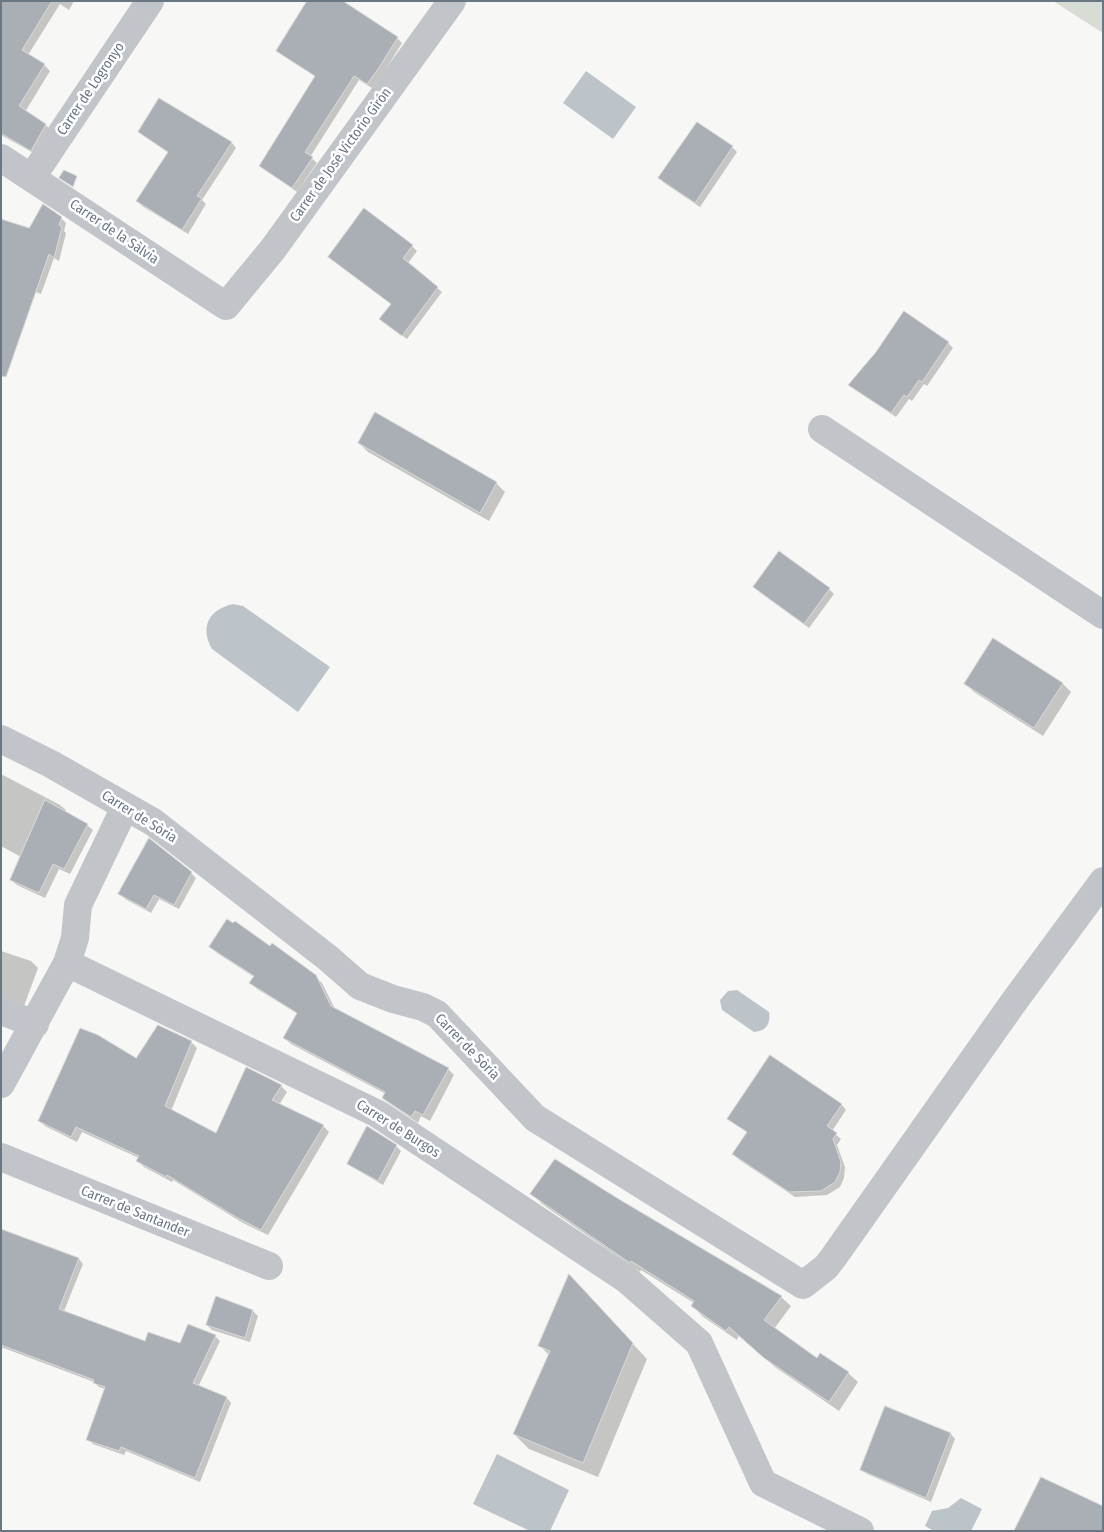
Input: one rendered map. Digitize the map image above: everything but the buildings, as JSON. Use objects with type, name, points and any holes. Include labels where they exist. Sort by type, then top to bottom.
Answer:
[{"type":"street","name":"Carrer de Logronyo","points":[[32,177],[150,1]]},
{"type":"street","name":"Carrer de José Victorio Girón","points":[[226,306],[273,249],[452,1]]},
{"type":"street","name":"Carrer de la Sàlvia","points":[[1,158],[226,306]]},
{"type":"street","points":[[822,429],[1103,615]]},
{"type":"street","name":"Carrer de Sòria","points":[[1,739],[51,764],[153,822],[320,952],[360,986],[393,999],[423,1007],[437,1014],[535,1118],[803,1285],[826,1267],[833,1258],[1013,1003],[1103,881]]},
{"type":"street","points":[[1,1084],[67,962],[74,938],[78,905],[125,807]]},
{"type":"street","name":"Carrer de Burgos","points":[[67,962],[378,1114],[626,1279],[699,1344],[763,1483],[860,1531]]},
{"type":"street","points":[[1,1011],[35,1024]]},
{"type":"street","name":"Carrer de Santander","points":[[1,1157],[269,1266]]},
{"type":"shaded area","points":[[1053,1],[1103,1],[1103,33]]},
{"type":"shaded area","points":[[586,71],[636,107],[613,139],[563,103]]},
{"type":"shaded area","points":[[233,604],[243,606],[330,667],[298,712],[212,649],[207,634],[209,620],[217,610]]},
{"type":"shaded area","points":[[737,990],[769,1012],[769,1020],[765,1028],[754,1032],[722,1010],[720,1000],[728,991]]},
{"type":"shaded area","points":[[497,1454],[569,1490],[550,1531],[530,1531],[473,1504]]},
{"type":"shaded area","points":[[961,1498],[982,1509],[971,1531],[934,1531],[925,1526],[932,1511],[948,1508]]}]
